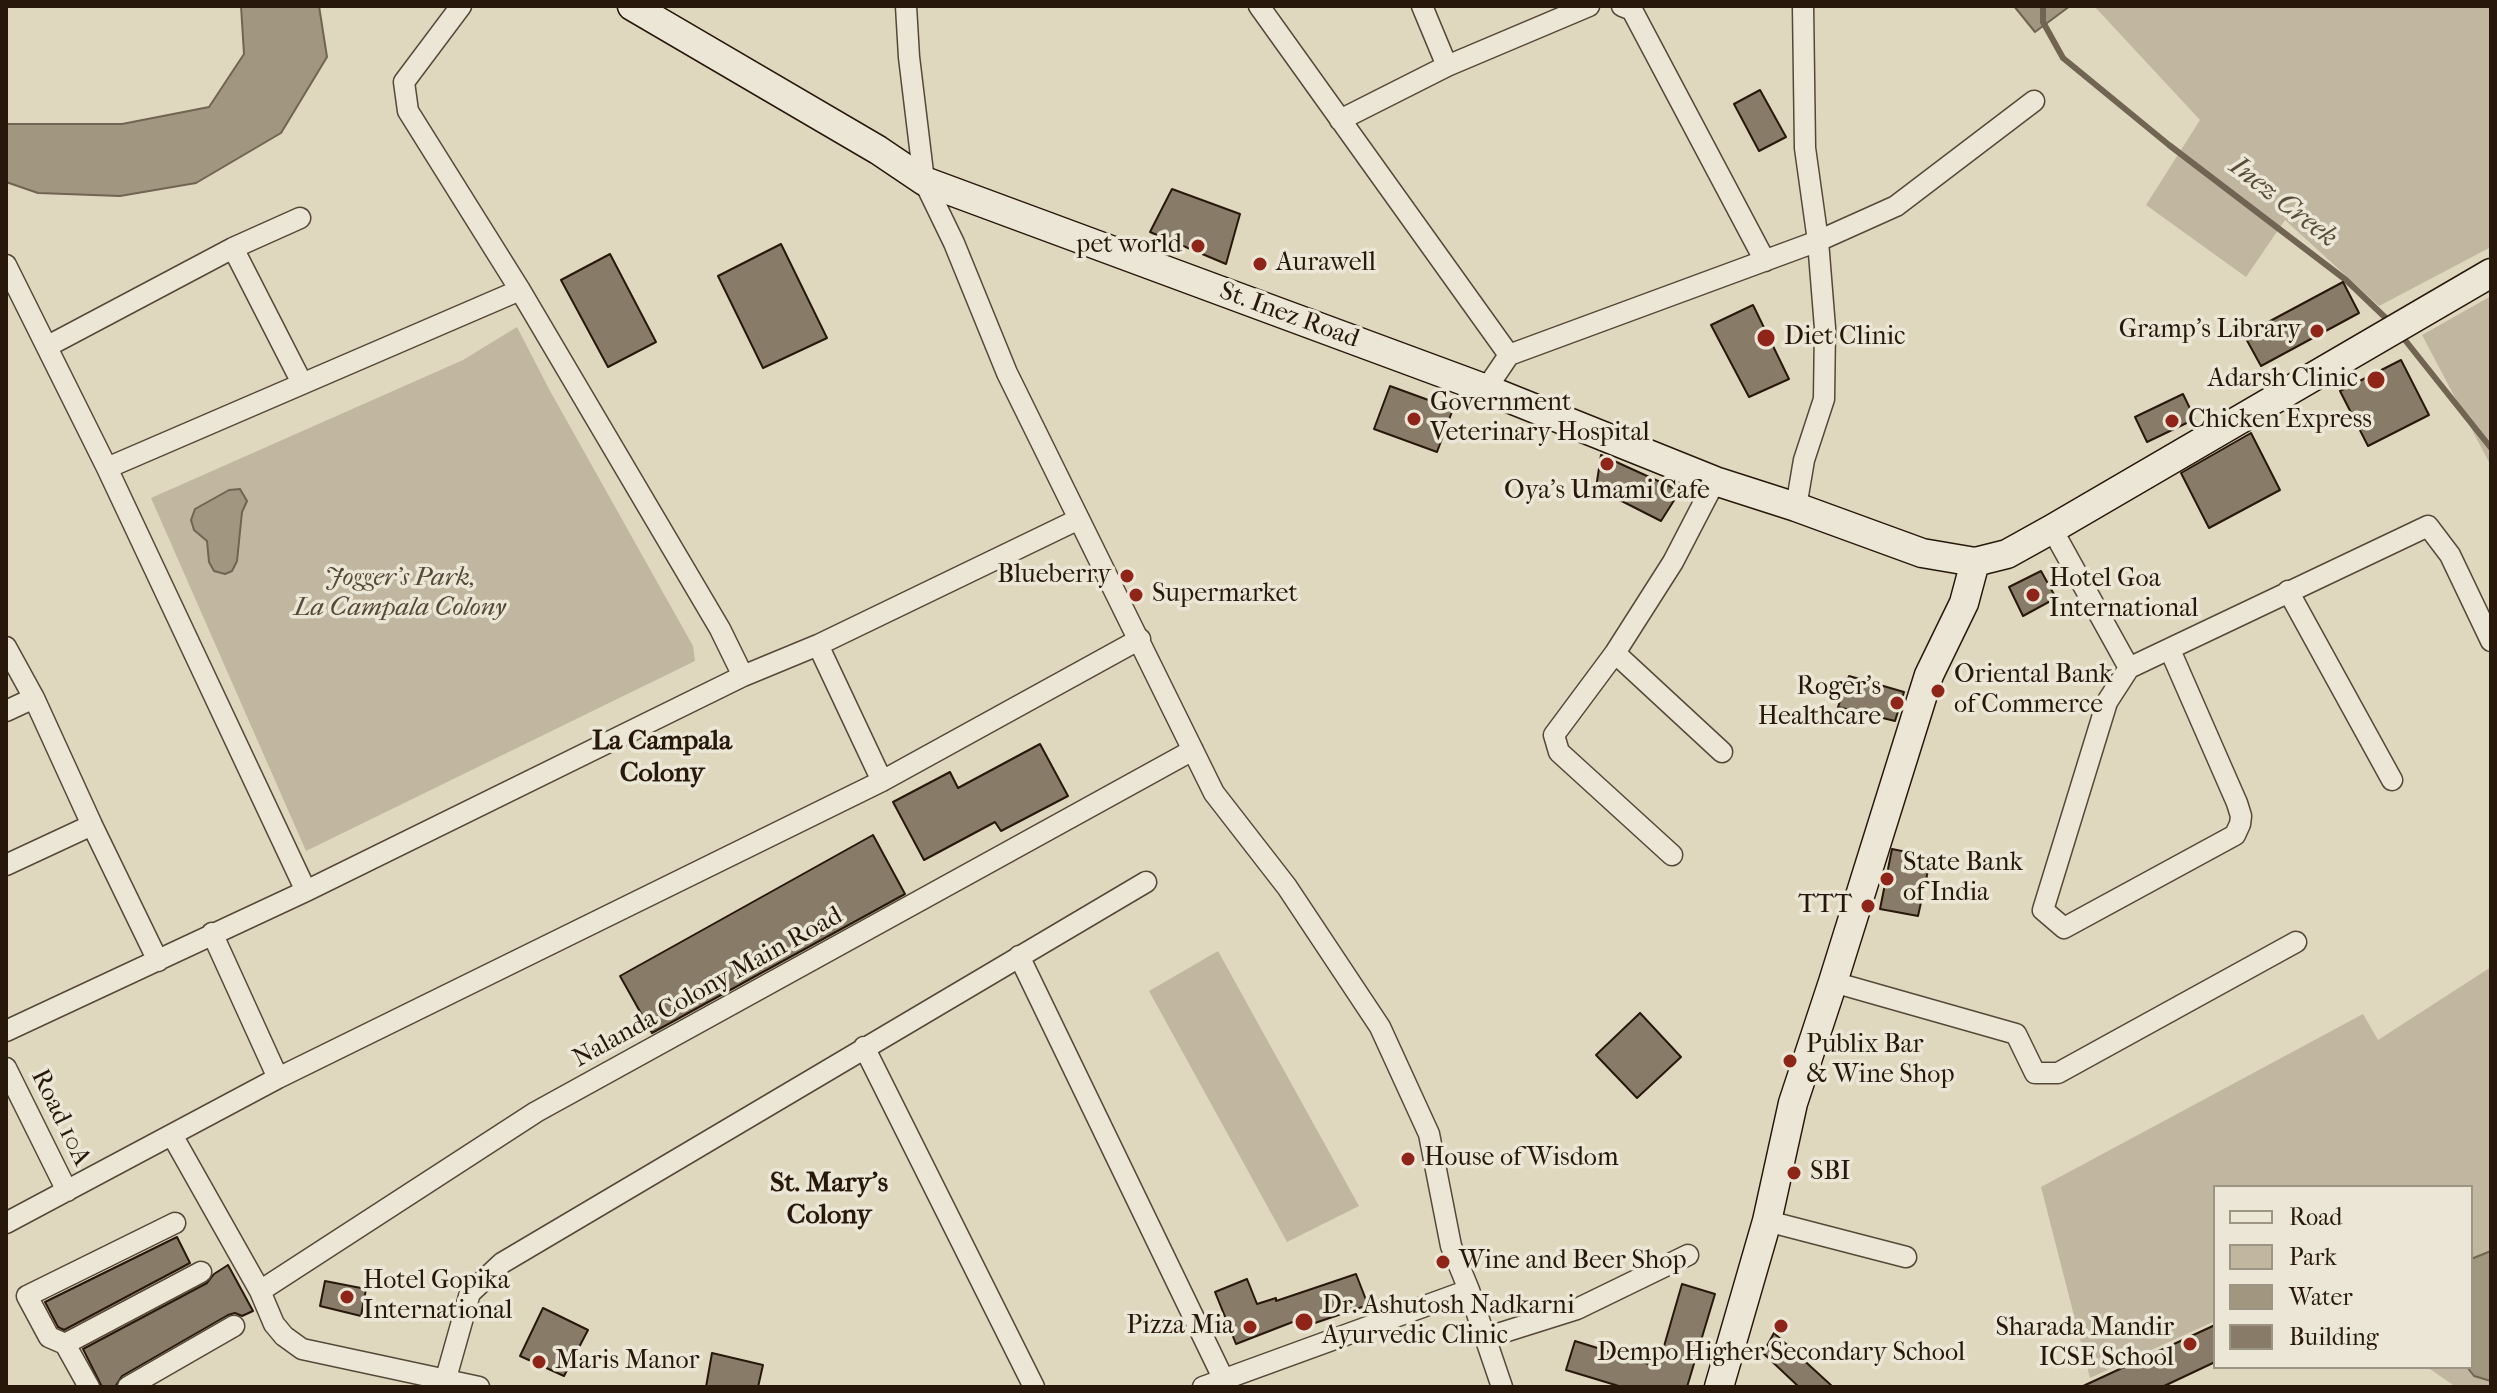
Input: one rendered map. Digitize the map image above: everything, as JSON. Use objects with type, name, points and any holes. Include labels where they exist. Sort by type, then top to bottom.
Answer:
[{"type":"main road","name":"St. Inez Road","points":[[632,6],[878,150],[924,181],[1486,389],[1715,481],[1922,553],[1975,562]]},
{"type":"main road","points":[[1719,1387],[1767,1221],[1793,1103],[1929,675],[1964,603],[1975,562],[2007,554],[2052,529],[2491,273]]},
{"type":"street","points":[[461,6],[404,82],[408,111],[520,290],[720,629],[743,676]]},
{"type":"street","points":[[906,6],[924,181],[954,243],[1007,373],[1214,793],[1287,887],[1380,1027],[1429,1134],[1451,1246],[1502,1387]]},
{"type":"street","points":[[1259,6],[1509,355]]},
{"type":"street","points":[[1422,6],[1447,66]]},
{"type":"street","points":[[1340,120],[1447,66],[1589,6]]},
{"type":"street","points":[[1622,6],[1632,10],[1765,261]]},
{"type":"street","points":[[1796,507],[1804,460],[1824,399],[1825,328],[1818,241],[1805,148],[1803,6]]},
{"type":"street","points":[[1486,389],[1509,355],[1818,241],[1896,206],[2034,101]]},
{"type":"street","points":[[48,346],[233,248],[300,218]]},
{"type":"street","points":[[233,248],[302,383]]},
{"type":"street","points":[[6,265],[107,468],[306,891]]},
{"type":"street","points":[[107,468],[520,290]]},
{"type":"street","points":[[1672,855],[1559,752],[1554,735],[1615,653],[1673,562],[1715,481]]},
{"type":"street","points":[[6,1031],[306,891],[743,676],[818,645],[1079,519]]},
{"type":"street","points":[[2170,650],[2237,803],[2240,824],[2235,835],[2064,928],[2043,910],[2107,702],[2129,668],[2428,526],[2450,555],[2491,641]]},
{"type":"street","points":[[2052,529],[2129,668]]},
{"type":"street","points":[[2288,591],[2392,780]]},
{"type":"street","points":[[6,1223],[278,1078],[882,781],[1140,639]]},
{"type":"street","points":[[818,645],[882,781]]},
{"type":"street","points":[[6,647],[34,698],[158,961]]},
{"type":"street","points":[[1615,653],[1722,752]]},
{"type":"street","points":[[6,711],[34,698]]},
{"type":"street","name":"Nalanda Colony Main Road","points":[[260,1291],[536,1112],[1193,750]]},
{"type":"street","points":[[6,865],[92,825]]},
{"type":"street","points":[[446,1378],[470,1293],[502,1263],[1146,882]]},
{"type":"street","points":[[212,933],[278,1078]]},
{"type":"street","points":[[1833,982],[2016,1034],[2035,1073],[2058,1073],[2296,942]]},
{"type":"street","points":[[1019,956],[1223,1378]]},
{"type":"street","points":[[864,1047],[1034,1387]]},
{"type":"street","name":"Road 10A","points":[[6,1068],[67,1191]]},
{"type":"street","points":[[172,1135],[260,1291],[274,1324],[284,1336],[302,1349],[479,1387]]},
{"type":"street","points":[[1767,1221],[1906,1257]]},
{"type":"street","points":[[89,1387],[65,1344],[49,1337],[27,1296],[175,1223]]},
{"type":"street","points":[[1485,1338],[1577,1309],[1688,1255]]},
{"type":"street","points":[[65,1344],[201,1272]]},
{"type":"street","points":[[1203,1387],[1469,1290]]},
{"type":"street","points":[[128,1387],[234,1326]]},
{"type":"green space","points":[[2094,6],[2491,6],[2491,247],[2379,306],[2285,220],[2246,277],[2146,205],[2200,120]]},
{"type":"green space","points":[[2491,296],[2491,466],[2422,335]]},
{"type":"green space","name":"Jogger's Park, La Campala Colony","points":[[517,327],[693,646],[695,661],[306,851],[151,498],[463,360]]},
{"type":"green space","points":[[1218,951],[1359,1206],[1287,1242],[1149,991]]},
{"type":"green space","points":[[2491,967],[2491,1387],[2456,1387],[2430,1369],[2473,1369],[2473,1185],[2213,1185],[2213,1322],[2090,1378],[2041,1187],[2363,1014],[2378,1040]]},
{"type":"water","points":[[241,6],[319,6],[327,57],[281,133],[196,183],[120,196],[38,193],[6,182],[6,124],[122,124],[209,107],[244,54]]},
{"type":"water","points":[[2014,6],[2070,6],[2035,32]]},
{"type":"water","points":[[240,489],[247,501],[242,512],[237,561],[232,571],[225,574],[214,571],[209,562],[207,541],[194,530],[191,520],[195,509],[229,490]]},
{"type":"water","points":[[2491,1251],[2491,1381],[2474,1376],[2469,1369],[2473,1369],[2473,1258]]},
{"type":"building","points":[[1760,90],[1786,137],[1759,151],[1734,104]]},
{"type":"building","points":[[1172,189],[1240,214],[1226,264],[1150,232]]},
{"type":"building","points":[[781,244],[827,338],[763,368],[718,276]]},
{"type":"building","points":[[610,254],[656,342],[608,367],[561,280]]},
{"type":"building","points":[[2343,282],[2359,313],[2261,366],[2244,335]]},
{"type":"building","points":[[1753,305],[1789,379],[1749,397],[1711,325]]},
{"type":"building","points":[[2401,360],[2429,415],[2368,446],[2340,391]]},
{"type":"building","name":"Government Veterinary Hospital","points":[[1390,386],[1453,409],[1437,452],[1374,429]]},
{"type":"building","points":[[2183,394],[2195,419],[2147,442],[2135,417]]},
{"type":"building","points":[[2251,433],[2280,490],[2209,528],[2181,473]]},
{"type":"building","points":[[1601,455],[1680,491],[1661,521],[1596,488]]},
{"type":"building","points":[[2041,571],[2056,598],[2023,616],[2009,587]]},
{"type":"building","points":[[1849,676],[1904,692],[1895,721],[1838,707]]},
{"type":"building","points":[[1040,744],[1068,796],[1001,831],[995,822],[924,860],[893,802],[950,772],[958,788]]},
{"type":"building","points":[[873,835],[905,894],[652,1033],[620,976]]},
{"type":"building","points":[[1892,849],[1931,857],[1918,916],[1880,909]]},
{"type":"building","points":[[1640,1013],[1681,1057],[1637,1098],[1596,1055]]},
{"type":"building","points":[[177,1237],[190,1263],[64,1330],[58,1327],[45,1302]]},
{"type":"building","points":[[228,1265],[253,1311],[242,1316],[235,1313],[228,1315],[122,1376],[115,1387],[102,1387],[83,1349],[207,1283]]},
{"type":"building","points":[[1356,1274],[1368,1305],[1306,1326],[1303,1318],[1236,1344],[1215,1292],[1247,1279],[1257,1304],[1276,1298],[1276,1301]]},
{"type":"building","points":[[325,1281],[366,1289],[361,1316],[320,1306]]},
{"type":"building","points":[[1682,1284],[1715,1294],[1687,1387],[1622,1387],[1566,1370],[1575,1341],[1658,1367]]},
{"type":"building","points":[[543,1308],[588,1330],[564,1376],[520,1356]]},
{"type":"building","points":[[2213,1326],[2213,1363],[2162,1387],[2081,1387]]},
{"type":"building","points":[[1774,1333],[1833,1387],[1799,1387],[1763,1353]]},
{"type":"building","points":[[712,1353],[763,1365],[758,1387],[706,1387]]},
{"type":"waterway","name":"Inez Creek","points":[[2043,6],[2043,22],[2063,58],[2169,145],[2346,280],[2391,323]]},
{"type":"waterway","name":"Inez Creek","points":[[2401,335],[2491,448]]},
{"type":"place","name":"pet world","points":[[1198,246]]},
{"type":"place","name":"Aurawell","points":[[1260,264]]},
{"type":"place","name":"Gramp's Library","points":[[2317,331]]},
{"type":"place","name":"Diet Clinic","points":[[1766,338]]},
{"type":"place","name":"Adarsh Clinic","points":[[2376,380]]},
{"type":"place","name":"Government Veterinary Hospital","points":[[1414,419]]},
{"type":"place","name":"Chicken Express","points":[[2172,421]]},
{"type":"place","name":"Oya's Umami Cafe","points":[[1607,464]]},
{"type":"place","name":"Blueberry","points":[[1127,576]]},
{"type":"place","name":"Supermarket","points":[[1136,595]]},
{"type":"place","name":"Hotel Goa International","points":[[2033,595]]},
{"type":"place","name":"Oriental Bank of Commerce","points":[[1938,691]]},
{"type":"place","name":"Roger's Healthcare","points":[[1897,703]]},
{"type":"place","name":"State Bank of India","points":[[1887,879]]},
{"type":"place","name":"TTT","points":[[1868,906]]},
{"type":"place","name":"Publix Bar & Wine Shop","points":[[1790,1061]]},
{"type":"place","name":"House of Wisdom","points":[[1408,1159]]},
{"type":"place","name":"SBI","points":[[1794,1173]]},
{"type":"place","name":"Wine and Beer Shop","points":[[1443,1262]]},
{"type":"place","name":"Hotel Gopika International","points":[[347,1297]]},
{"type":"place","name":"Dr. Ashutosh Nadkarni Ayurvedic Clinic","points":[[1304,1322]]},
{"type":"place","name":"Dempo Higher Secondary School","points":[[1781,1326]]},
{"type":"place","name":"Pizza Mia","points":[[1250,1327]]},
{"type":"place","name":"Sharada Mandir ICSE School","points":[[2190,1344]]},
{"type":"place","name":"Maris Manor","points":[[539,1362]]},
{"type":"district","name":"La Campala Colony","points":[[662,758]]},
{"type":"district","name":"St. Mary's Colony","points":[[829,1200]]}]
